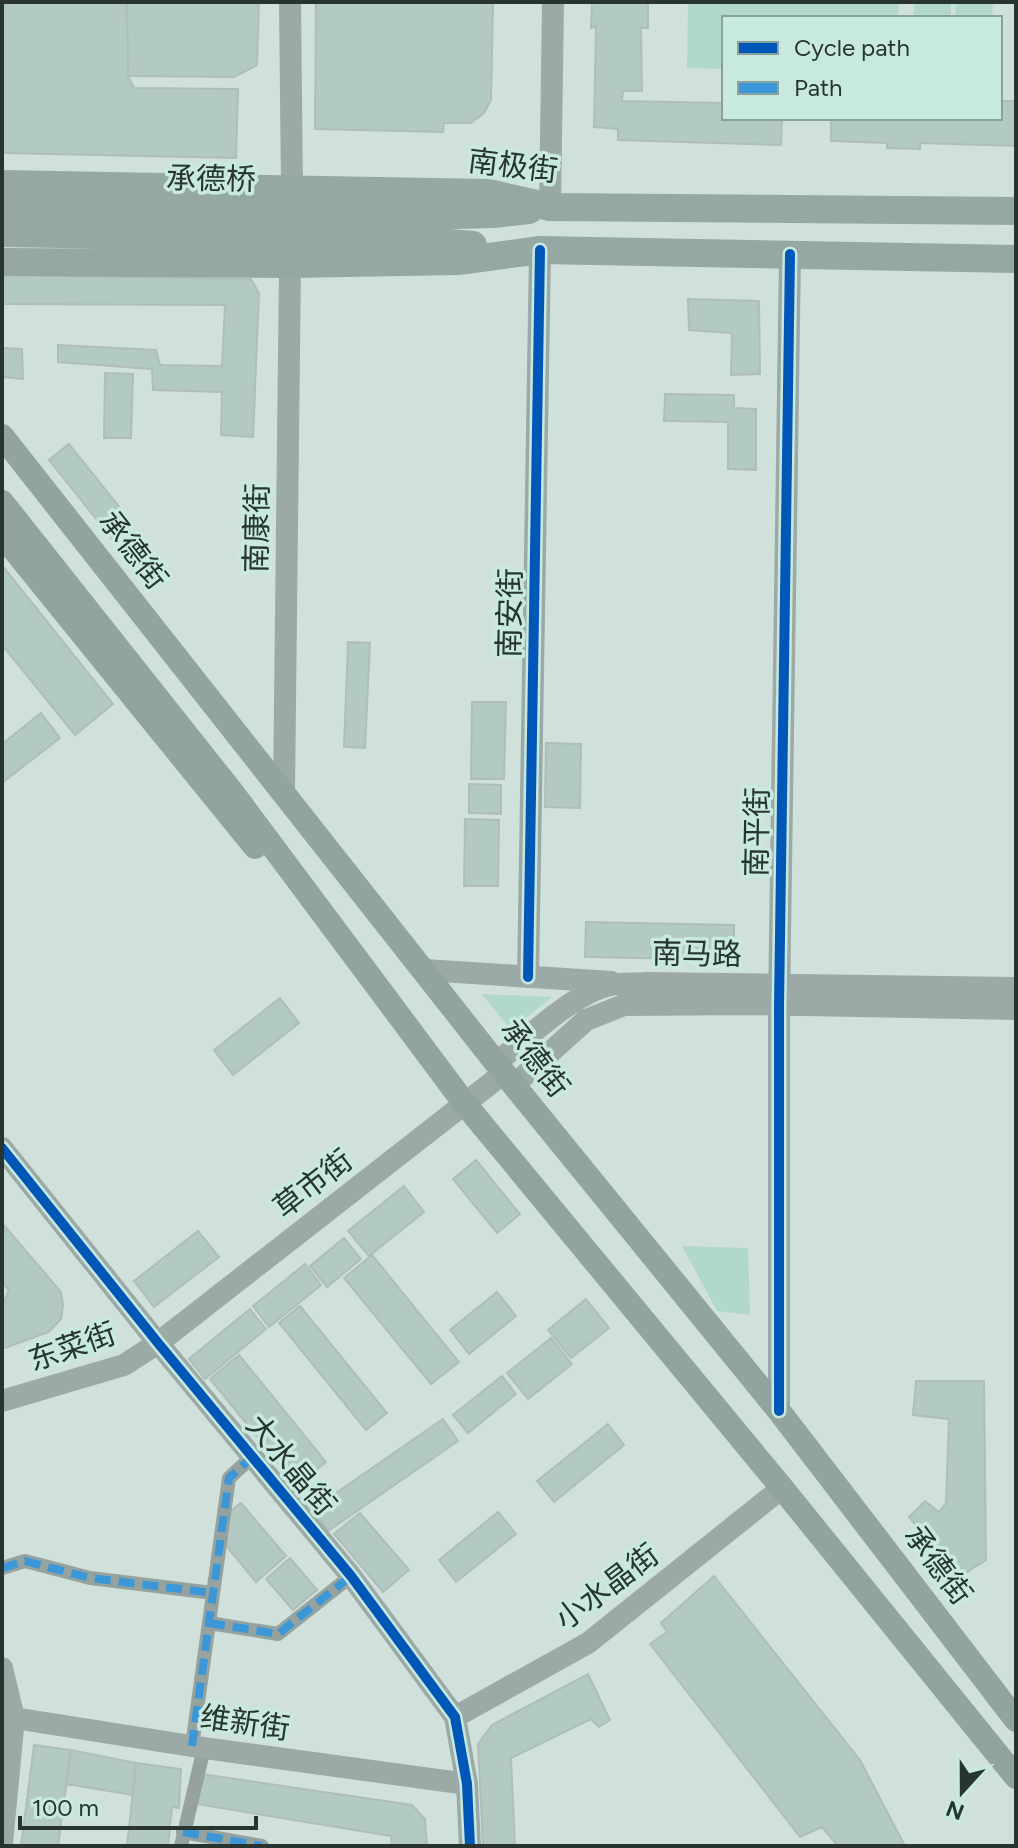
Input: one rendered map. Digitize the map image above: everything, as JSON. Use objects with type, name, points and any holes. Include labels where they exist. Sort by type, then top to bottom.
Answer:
[{"type":"highway","name":"南极街","points":[[2,184],[488,193],[550,207],[1016,211]]},
{"type":"highway","points":[[416,228],[550,207]]},
{"type":"highway","name":"承德桥","points":[[2,211],[416,228]]},
{"type":"highway","points":[[416,228],[540,250]]},
{"type":"highway","name":"承德桥","points":[[2,233],[416,228]]},
{"type":"highway","points":[[2,262],[290,264],[458,261],[540,250],[1016,259]]},
{"type":"main road","name":"承德街","points":[[2,436],[505,1073],[779,1411],[1016,1720]]},
{"type":"main road","points":[[2,502],[232,792],[465,1104],[1016,1777]]},
{"type":"main road","points":[[2,535],[244,835],[366,969]]},
{"type":"street","points":[[290,2],[292,190]]},
{"type":"street","points":[[550,207],[553,2]]},
{"type":"street","name":"南安街","points":[[528,977],[540,250]]},
{"type":"street","name":"南平街","points":[[779,1411],[779,995],[790,254]]},
{"type":"street","name":"南康街","points":[[284,792],[290,264]]},
{"type":"street","points":[[425,970],[632,984]]},
{"type":"street","name":"南马路","points":[[505,1073],[571,1005],[611,985],[1016,1009]]},
{"type":"street","name":"南马路","points":[[505,1073],[600,1012],[624,1005],[779,995],[1016,988]]},
{"type":"street","name":"草市街","points":[[158,1343],[505,1073]]},
{"type":"street","name":"大水晶街","points":[[2,1148],[351,1576],[455,1717],[467,1784],[470,1846]]},
{"type":"street","name":"东菜街","points":[[2,1401],[124,1365],[158,1343]]},
{"type":"street","points":[[253,1456],[229,1478],[209,1623],[198,1747],[182,1839],[262,1846]]},
{"type":"street","name":"小水晶街","points":[[455,1717],[588,1643],[782,1488]]},
{"type":"street","points":[[2,1568],[25,1561],[90,1578],[213,1593]]},
{"type":"street","points":[[209,1623],[278,1634],[351,1576]]},
{"type":"street","points":[[2,1668],[14,1718],[6,1762],[2,1843]]},
{"type":"street","name":"维新街","points":[[14,1718],[467,1784]]},
{"type":"green space","points":[[688,2],[899,2],[898,16],[722,16],[722,69],[687,68]]},
{"type":"green space","points":[[914,2],[951,2],[951,16],[914,16]]},
{"type":"green space","points":[[956,2],[993,2],[992,16],[955,16]]},
{"type":"green space","points":[[482,994],[552,997],[511,1030]]},
{"type":"green space","points":[[682,1246],[748,1248],[750,1315],[717,1311]]},
{"type":"building","points":[[2,2],[127,2],[128,76],[134,88],[238,89],[236,158],[2,153]]},
{"type":"building","points":[[127,2],[259,2],[257,65],[234,77],[128,76]]},
{"type":"building","points":[[316,2],[493,2],[491,100],[484,113],[471,123],[444,123],[443,132],[315,129]]},
{"type":"building","points":[[592,2],[648,2],[648,28],[641,28],[642,91],[623,91],[622,101],[722,103],[722,120],[782,120],[781,145],[618,140],[618,129],[594,127],[596,26],[591,28]]},
{"type":"building","points":[[1002,101],[1016,101],[1016,146],[920,143],[920,149],[887,148],[887,143],[831,141],[831,120],[1002,120]]},
{"type":"building","points":[[2,275],[251,279],[259,293],[253,437],[221,435],[222,392],[153,390],[152,369],[58,362],[58,345],[156,350],[160,365],[222,366],[225,305],[2,304]]},
{"type":"building","points":[[688,299],[759,301],[760,374],[731,375],[732,333],[689,330]]},
{"type":"building","points":[[2,348],[22,349],[23,379],[2,377]]},
{"type":"building","points":[[105,373],[133,374],[131,438],[104,438]]},
{"type":"building","points":[[665,394],[734,395],[734,408],[756,409],[756,470],[728,469],[728,422],[664,421]]},
{"type":"building","points":[[69,444],[133,524],[113,540],[49,460]]},
{"type":"building","points":[[2,565],[113,704],[75,735],[2,645]]},
{"type":"building","points":[[348,642],[370,643],[365,748],[344,747]]},
{"type":"building","points":[[472,702],[506,702],[504,779],[471,779]]},
{"type":"building","points":[[41,713],[60,738],[2,783],[2,744]]},
{"type":"building","points":[[546,743],[581,744],[580,808],[545,807]]},
{"type":"building","points":[[469,784],[501,785],[501,814],[469,813]]},
{"type":"building","points":[[465,819],[499,820],[498,886],[464,886]]},
{"type":"building","points":[[586,922],[734,925],[734,960],[585,957]]},
{"type":"building","points":[[280,998],[299,1023],[233,1075],[214,1050]]},
{"type":"building","points":[[476,1160],[520,1214],[497,1233],[453,1179]]},
{"type":"building","points":[[404,1186],[424,1212],[369,1256],[348,1231]]},
{"type":"building","points":[[2,1223],[61,1292],[63,1305],[61,1319],[49,1332],[2,1349],[2,1306],[9,1290],[2,1282]]},
{"type":"building","points":[[198,1231],[219,1257],[154,1307],[134,1281]]},
{"type":"building","points":[[344,1238],[361,1259],[327,1287],[310,1266]]},
{"type":"building","points":[[372,1255],[459,1362],[431,1384],[344,1278]]},
{"type":"building","points":[[305,1264],[321,1285],[269,1327],[253,1306]]},
{"type":"building","points":[[497,1292],[516,1316],[469,1354],[450,1330]]},
{"type":"building","points":[[586,1299],[609,1328],[571,1358],[548,1330]]},
{"type":"building","points":[[300,1306],[387,1413],[366,1430],[279,1323]]},
{"type":"building","points":[[250,1309],[266,1329],[205,1379],[189,1359]]},
{"type":"building","points":[[551,1338],[572,1364],[528,1399],[507,1373]]},
{"type":"building","points":[[239,1355],[326,1462],[296,1485],[210,1379]]},
{"type":"building","points":[[502,1376],[516,1394],[468,1433],[453,1415]]},
{"type":"building","points":[[916,1381],[984,1381],[986,1560],[958,1578],[909,1517],[925,1501],[939,1512],[946,1503],[949,1419],[913,1415]]},
{"type":"building","points":[[443,1419],[458,1441],[328,1531],[313,1509]]},
{"type":"building","points":[[608,1424],[624,1445],[554,1502],[537,1481]]},
{"type":"building","points":[[241,1503],[286,1556],[256,1582],[223,1542],[227,1514]]},
{"type":"building","points":[[498,1512],[516,1534],[456,1582],[439,1560]]},
{"type":"building","points":[[360,1513],[409,1570],[383,1592],[334,1534]]},
{"type":"building","points":[[290,1558],[317,1590],[293,1610],[266,1579]]},
{"type":"building","points":[[714,1576],[860,1760],[905,1846],[838,1846],[822,1827],[800,1837],[650,1644],[667,1632],[661,1623]]},
{"type":"building","points":[[588,1674],[610,1720],[599,1727],[591,1719],[511,1758],[515,1846],[483,1846],[478,1744],[492,1725]]},
{"type":"building","points":[[34,1745],[71,1750],[58,1846],[21,1846]]},
{"type":"building","points":[[71,1750],[136,1763],[133,1795],[66,1784]]},
{"type":"building","points":[[136,1763],[181,1769],[179,1808],[172,1807],[168,1846],[127,1846]]},
{"type":"building","points":[[202,1774],[412,1805],[425,1819],[427,1846],[392,1846],[391,1836],[197,1804]]},
{"type":"marked path","points":[[192,1746],[229,1478],[253,1456]]},
{"type":"marked path","points":[[2,1568],[25,1561],[90,1578],[213,1593]]},
{"type":"marked path","points":[[209,1623],[278,1634],[351,1576]]},
{"type":"marked path","points":[[183,1832],[262,1846]]},
{"type":"cycle path","points":[[528,977],[540,250]]},
{"type":"cycle path","points":[[779,1411],[779,1005],[790,254]]},
{"type":"cycle path","points":[[2,1148],[351,1576],[455,1717],[467,1784],[470,1846]]}]
